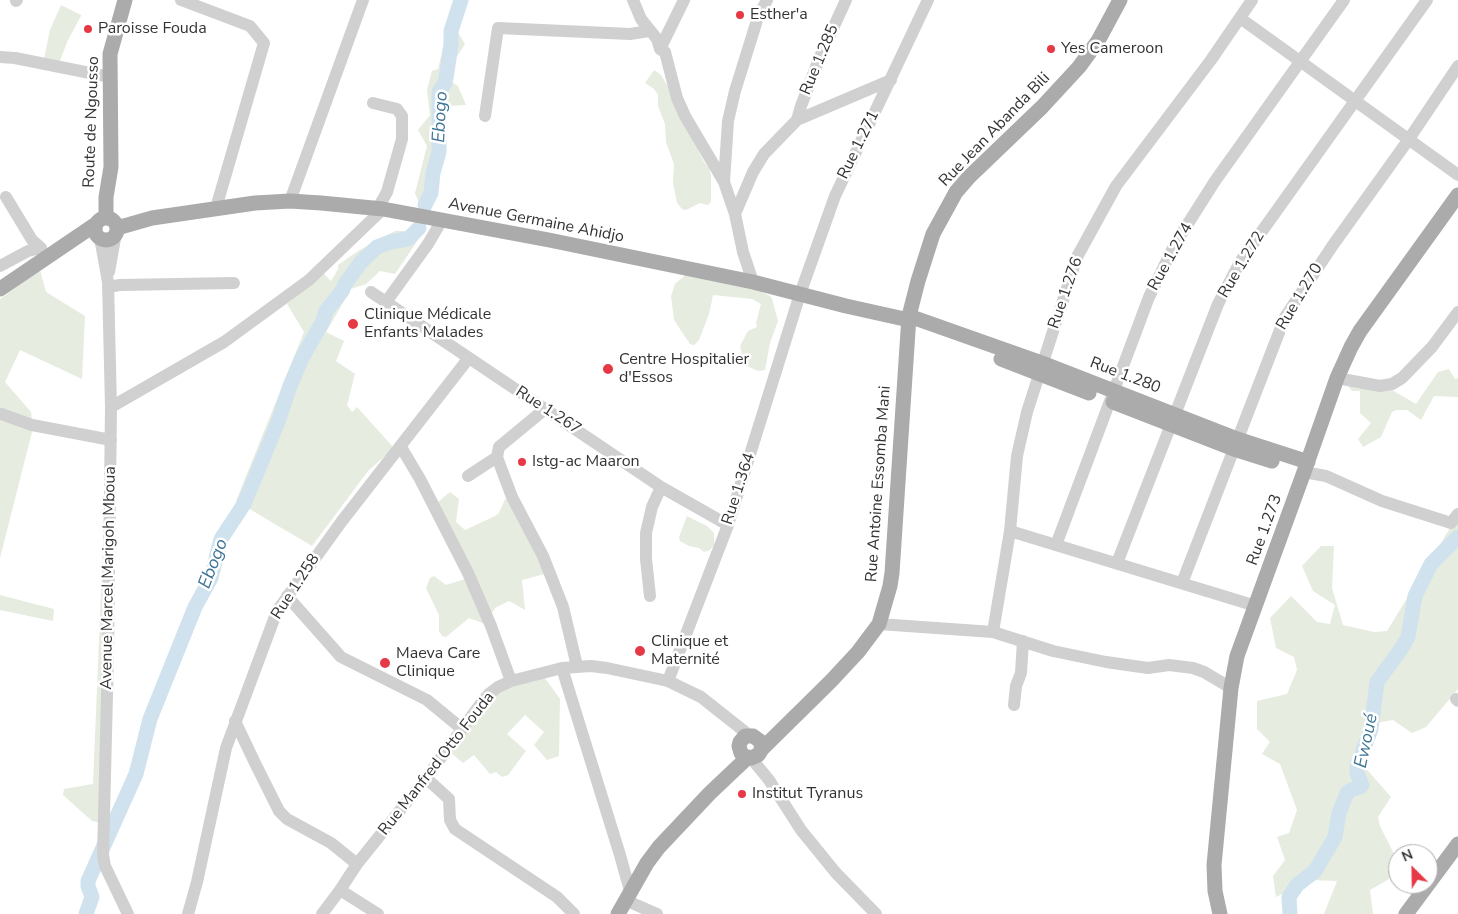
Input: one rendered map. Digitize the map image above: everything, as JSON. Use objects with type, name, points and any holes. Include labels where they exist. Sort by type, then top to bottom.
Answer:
[{"type":"main road","name":"Route de Ngousso","points":[[106,228],[111,152],[110,54],[125,0]]},
{"type":"main road","name":"Rue Jean Abanda Bili","points":[[909,320],[918,281],[933,234],[956,192],[969,177],[1028,121],[1079,67],[1098,41],[1120,0]]},
{"type":"main road","name":"Rue 1.273","points":[[1220,914],[1215,891],[1214,865],[1231,688],[1237,656],[1306,467],[1336,378],[1360,331],[1458,195]]},
{"type":"main road","name":"Avenue Germaine Ahidjo","points":[[106,228],[152,218],[255,203],[290,201],[380,209],[753,282],[909,320]]},
{"type":"main road","points":[[0,289],[59,249],[106,228]]},
{"type":"main road","name":"Rue 1.280","points":[[909,320],[1041,368],[1236,444],[1306,467]]},
{"type":"main road","name":"Rue Antoine Essomba Mani","points":[[749,747],[786,725],[858,652],[879,624],[891,580],[909,320]]},
{"type":"main road","points":[[618,914],[659,847],[723,780],[749,747]]},
{"type":"main road","points":[[1406,914],[1458,844]]},
{"type":"street","points":[[182,0],[250,26],[264,43],[216,208]]},
{"type":"street","points":[[290,201],[363,0]]},
{"type":"street","points":[[633,0],[641,19],[657,39],[660,49],[665,52],[671,80],[685,116],[724,182],[735,214],[743,252],[753,282]]},
{"type":"street","points":[[660,49],[684,0]]},
{"type":"street","points":[[724,182],[728,121],[735,91],[758,17],[767,0]]},
{"type":"street","name":"Rue 1.285","points":[[797,120],[800,106],[819,59],[846,0]]},
{"type":"street","name":"Rue 1.271","points":[[800,294],[835,196],[928,0]]},
{"type":"street","name":"Rue 1.276","points":[[993,632],[1010,531],[1017,456],[1027,412],[1077,257],[1116,186],[1210,60],[1252,0]]},
{"type":"street","name":"Rue 1.274","points":[[1056,545],[1149,297],[1176,244],[1215,181],[1344,0]]},
{"type":"street","name":"Rue 1.272","points":[[1117,563],[1218,304],[1240,262],[1427,0]]},
{"type":"street","points":[[1240,18],[1458,175]]},
{"type":"street","points":[[485,116],[498,28],[630,34],[650,32]]},
{"type":"street","points":[[0,57],[15,58],[110,78]]},
{"type":"street","name":"Rue 1.270","points":[[1182,583],[1285,317],[1458,66]]},
{"type":"street","points":[[735,214],[753,172],[764,154],[797,120],[891,80]]},
{"type":"street","points":[[111,407],[232,336],[308,280],[380,209],[387,192],[402,138],[402,116],[396,109],[373,103]]},
{"type":"street","points":[[0,266],[28,251],[41,248],[32,240],[6,197]]},
{"type":"street","points":[[386,302],[428,244],[442,220]]},
{"type":"street","name":"Avenue Marcel Marigoh Mboua","points":[[106,228],[111,407],[103,855],[105,866],[128,914]]},
{"type":"street","points":[[108,284],[234,283]]},
{"type":"street","name":"Rue 1.267","points":[[371,292],[468,359],[662,487],[728,525]]},
{"type":"street","name":"Rue 1.364","points":[[668,681],[728,525],[800,294]]},
{"type":"street","points":[[1336,378],[1380,386],[1392,384],[1402,378],[1432,347],[1458,312]]},
{"type":"street","name":"Rue 1.258","points":[[188,914],[197,882],[226,748],[277,611],[342,521],[468,359]]},
{"type":"street","points":[[545,409],[499,448],[497,457],[512,497],[543,556],[563,607],[577,666]]},
{"type":"street","points":[[1,414],[32,424],[110,440]]},
{"type":"street","points":[[401,447],[420,479],[468,573],[492,626],[511,681]]},
{"type":"street","points":[[468,476],[497,457]]},
{"type":"street","name":"Rue 1.280","points":[[1306,467],[1382,500],[1451,523],[1458,514]]},
{"type":"street","points":[[650,596],[646,559],[646,533],[652,507],[662,487]]},
{"type":"street","points":[[1010,531],[1256,606]]},
{"type":"street","points":[[287,596],[341,657],[427,700],[462,728]]},
{"type":"street","points":[[879,624],[993,632],[1053,651],[1106,662],[1148,668],[1169,665],[1193,668],[1204,672],[1231,688]]},
{"type":"street","points":[[1014,705],[1015,692],[1021,673],[1023,641]]},
{"type":"street","name":"Rue Manfred Otto Fouda","points":[[322,914],[357,864],[426,778],[489,694],[511,681],[577,666],[608,668],[668,681],[701,697],[725,716],[749,747]]},
{"type":"street","points":[[562,668],[620,855],[628,896],[657,914]]},
{"type":"street","points":[[236,721],[254,763],[279,811],[287,819],[331,843],[357,864]]},
{"type":"street","points":[[749,747],[801,830],[836,872],[876,914]]},
{"type":"street","points":[[426,778],[449,798],[450,820],[455,828],[557,897],[574,914]]},
{"type":"street","points":[[340,890],[378,914]]},
{"type":"shaded area","points":[[454,0],[465,0],[456,29],[465,44],[452,64],[452,82],[458,86],[466,105],[448,106],[438,158],[436,186],[419,203],[415,193],[427,146],[418,130],[430,115],[427,90],[432,71],[438,69]]},
{"type":"shaded area","points":[[61,5],[82,14],[68,40],[59,63],[44,59],[50,30]]},
{"type":"shaded area","points":[[654,70],[661,75],[667,85],[704,162],[709,168],[711,175],[711,202],[708,205],[700,203],[686,210],[682,209],[677,203],[673,183],[674,164],[666,142],[665,124],[658,106],[658,95],[654,89],[645,83]]},
{"type":"shaded area","points":[[395,231],[424,231],[395,274],[380,271],[366,284],[351,289],[326,332],[344,341],[336,361],[355,374],[347,405],[352,412],[357,407],[394,448],[368,471],[312,546],[236,501],[304,332],[287,304],[323,273],[331,281],[338,269],[338,265],[358,251]]},
{"type":"shaded area","points":[[40,270],[46,292],[85,316],[82,379],[20,350],[5,382],[31,412],[33,428],[0,558],[0,299]]},
{"type":"shaded area","points":[[690,271],[751,287],[770,296],[778,321],[770,343],[765,370],[758,371],[740,363],[739,360],[743,358],[740,346],[748,331],[757,327],[756,323],[761,304],[752,299],[713,295],[709,314],[699,340],[694,345],[690,344],[674,320],[671,296],[675,284]]},
{"type":"shaded area","points":[[1449,369],[1455,379],[1458,378],[1458,397],[1434,396],[1421,420],[1407,410],[1392,412],[1381,437],[1363,447],[1358,439],[1371,423],[1360,413],[1360,391],[1352,391],[1348,386],[1392,390],[1416,404],[1438,372]]},
{"type":"shaded area","points":[[450,492],[459,499],[456,522],[465,530],[495,516],[499,513],[505,499],[509,501],[550,558],[553,568],[552,572],[522,580],[525,610],[509,601],[495,608],[485,624],[469,618],[446,637],[442,636],[439,631],[439,615],[426,588],[430,578],[434,576],[446,585],[465,579],[438,502]]},
{"type":"shaded area","points":[[105,497],[107,824],[92,821],[63,795],[64,789],[93,784]]},
{"type":"shaded area","points":[[687,516],[707,526],[714,533],[714,545],[710,550],[704,552],[699,548],[689,546],[680,541],[679,537]]},
{"type":"shaded area","points":[[1458,521],[1458,689],[1426,727],[1412,733],[1393,720],[1376,723],[1362,764],[1391,797],[1378,817],[1380,826],[1389,844],[1388,880],[1370,890],[1373,914],[1324,914],[1337,881],[1310,880],[1276,897],[1273,876],[1285,860],[1277,837],[1289,833],[1297,810],[1280,764],[1262,754],[1270,742],[1257,729],[1257,701],[1287,694],[1297,670],[1294,657],[1276,648],[1270,618],[1291,596],[1317,622],[1330,624],[1335,605],[1313,591],[1302,566],[1321,546],[1334,546],[1332,588],[1343,625],[1374,632],[1387,631],[1450,528]]},
{"type":"shaded area","points":[[0,595],[54,609],[53,621],[0,610]]},
{"type":"shaded area","points":[[545,678],[560,699],[559,756],[547,760],[534,745],[544,732],[525,715],[507,734],[526,751],[508,775],[502,777],[496,772],[490,774],[474,755],[463,763],[450,752],[489,698],[507,687]]},
{"type":"waterway","name":"Ebogo","points":[[425,205],[431,193],[433,173],[439,152],[439,92],[445,83],[451,45],[451,31],[461,0]]},
{"type":"waterway","name":"Ebogo","points":[[86,914],[92,897],[88,881],[136,774],[150,719],[195,607],[211,578],[221,539],[244,504],[302,358],[323,321],[326,311],[361,262],[377,247],[390,242],[408,239],[419,228]]},
{"type":"waterway","name":"Ewoué","points":[[1290,914],[1289,897],[1297,885],[1315,871],[1335,837],[1339,813],[1347,793],[1362,785],[1357,773],[1357,767],[1371,729],[1377,682],[1408,637],[1415,596],[1431,564],[1458,537]]},
{"type":"place","name":"Esther'a","points":[[740,15]]},
{"type":"place","name":"Paroisse Fouda","points":[[88,29]]},
{"type":"place","name":"Yes Cameroon","points":[[1051,49]]},
{"type":"place","name":"Clinique Médicale Enfants Malades","points":[[353,324]]},
{"type":"place","name":"Centre Hospitalier d'Essos","points":[[608,369]]},
{"type":"place","name":"Istg-ac Maaron","points":[[522,462]]},
{"type":"place","name":"Clinique et Maternité","points":[[640,651]]},
{"type":"place","name":"Maeva Care Clinique","points":[[385,663]]},
{"type":"place","name":"Institut Tyranus","points":[[742,794]]}]
